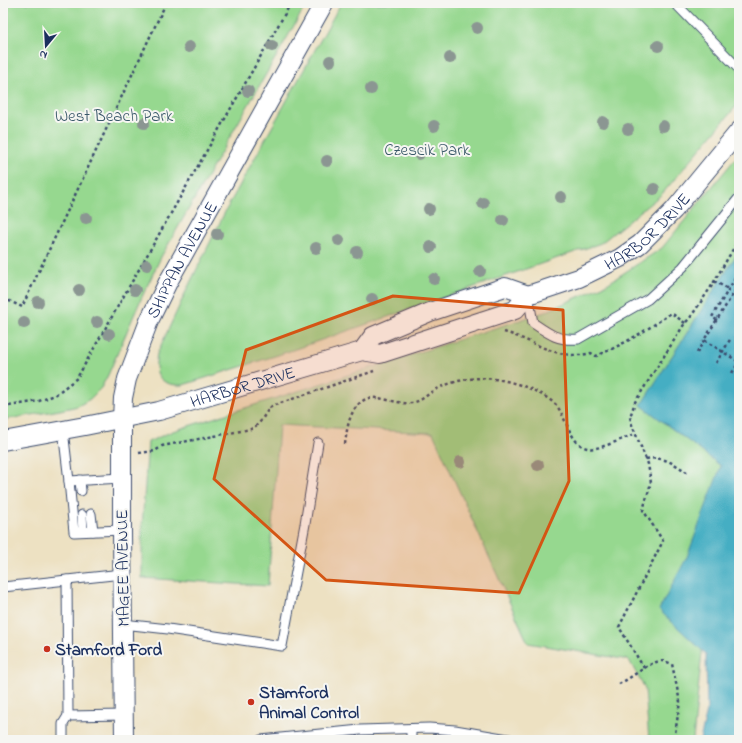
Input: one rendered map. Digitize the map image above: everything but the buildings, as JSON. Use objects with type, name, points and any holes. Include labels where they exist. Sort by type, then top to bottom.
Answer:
[{"type":"street","name":"SHIPPAN AVENUE","points":[[122,419],[123,398],[127,379],[152,314],[189,242],[324,3]]},
{"type":"street","name":"HARBOR DRIVE","points":[[122,419],[160,411],[362,351],[380,354],[515,310],[528,295],[584,275],[620,258],[640,244],[674,210],[739,131]]},
{"type":"street","points":[[362,351],[373,336],[445,307],[505,287],[528,295]]},
{"type":"street","points":[[3,441],[122,419]]},
{"type":"street","name":"MAGEE AVENUE","points":[[122,419],[124,740]]},
{"type":"lane","points":[[675,3],[739,69]]},
{"type":"lane","points":[[528,295],[533,323],[552,336],[567,340],[578,339],[648,300],[683,267],[739,198]]},
{"type":"lane","points":[[63,430],[74,532],[122,530]]},
{"type":"lane","points":[[123,624],[168,629],[282,646],[305,524],[318,443]]},
{"type":"lane","points":[[69,481],[122,478]]},
{"type":"lane","points":[[84,480],[85,490]]},
{"type":"lane","points":[[87,514],[88,531]]},
{"type":"lane","points":[[3,588],[122,574]]},
{"type":"lane","points":[[62,740],[63,724],[68,716],[67,580]]},
{"type":"lane","points":[[68,716],[124,715]]},
{"type":"lane","points":[[261,740],[360,730],[442,728],[514,740]]},
{"type":"lane","points":[[410,740],[411,729]]},
{"type":"path","points":[[3,298],[22,307],[166,3]]},
{"type":"path","points":[[3,407],[39,401],[55,395],[77,378],[291,3]]},
{"type":"path","points":[[644,668],[618,627],[663,541],[643,510],[651,483],[648,464],[635,434],[630,417],[635,402],[714,281],[739,239]]},
{"type":"path","points":[[717,320],[712,317],[739,272]]},
{"type":"path","points":[[714,281],[728,289]]},
{"type":"path","points":[[698,353],[704,340],[739,285]]},
{"type":"path","points":[[500,330],[547,350],[582,355],[591,353],[596,356],[609,351],[646,331],[671,313],[686,323]]},
{"type":"path","points":[[716,363],[731,338]]},
{"type":"path","points":[[704,340],[739,362],[732,373]]},
{"type":"path","points":[[122,456],[155,451],[162,446],[251,429],[259,425],[266,411],[272,406],[377,370]]},
{"type":"path","points":[[345,444],[348,423],[351,415],[358,405],[366,399],[410,404],[420,401],[435,389],[459,380],[475,378],[502,379],[533,390],[556,404],[578,444],[585,448],[594,449],[635,434]]},
{"type":"path","points":[[646,459],[657,457],[671,462],[690,474]]},
{"type":"path","points":[[619,684],[644,668],[657,662],[662,661],[672,664],[680,702],[674,740]]},
{"type":"highlighted area","points":[[393,296],[563,310],[569,481],[519,593],[326,580],[214,479],[246,350]]},
{"type":"green space","name":"West Beach Park","points":[[3,3],[307,3],[161,257],[101,388],[90,399],[78,406],[3,420]]},
{"type":"green space","name":"Czescik Park","points":[[341,3],[739,3],[739,103],[662,194],[601,243],[278,355],[183,385],[169,384],[160,378],[157,373],[157,354],[226,210]]},
{"type":"green space","points":[[739,154],[739,251],[641,405],[721,466],[693,740],[649,740],[645,689],[629,660],[528,643],[433,433],[279,425],[268,586],[142,578],[142,527],[148,442],[173,431],[545,312],[607,284],[662,248]]},
{"type":"water","points":[[739,251],[739,740],[700,740],[707,711],[706,654],[659,610],[687,557],[721,466],[641,405]]},
{"type":"place","name":"Stamford Ford","points":[[47,649]]},
{"type":"place","name":"Stamford Animal Control","points":[[251,702]]}]
